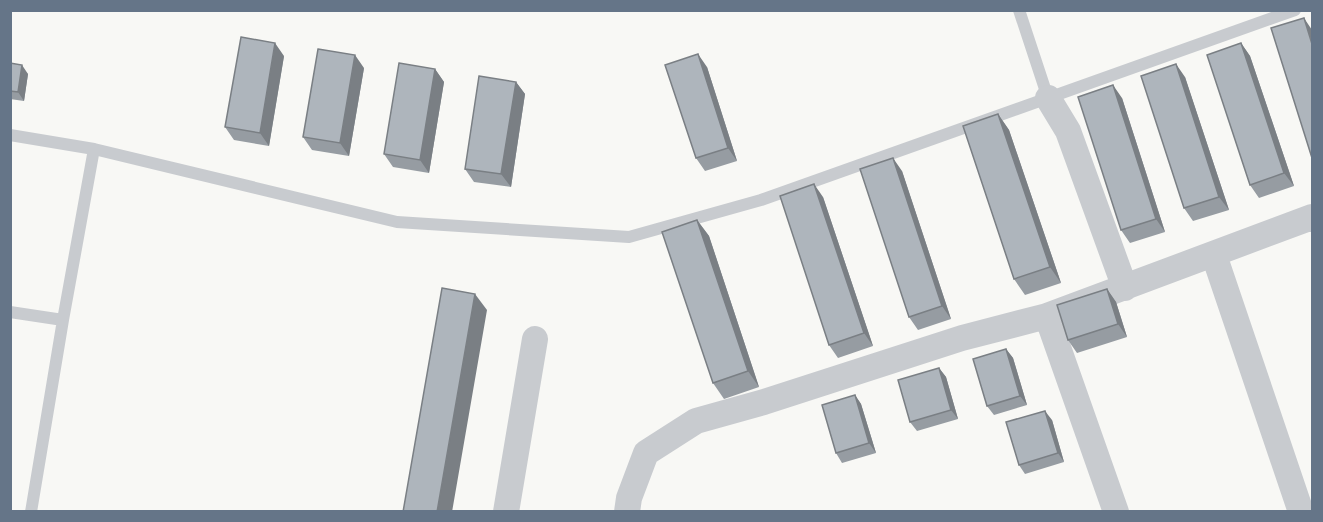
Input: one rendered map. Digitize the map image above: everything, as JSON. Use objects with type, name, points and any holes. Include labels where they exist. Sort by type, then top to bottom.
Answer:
[{"type":"street","points":[[1048,98],[1068,131],[1125,288]]},
{"type":"street","points":[[627,512],[629,498],[646,453],[696,421],[765,402],[962,338],[1047,316],[1312,217],[1312,219]]},
{"type":"street","points":[[1214,255],[1301,512]]},
{"type":"street","points":[[1047,316],[1116,512]]},
{"type":"street","points":[[506,512],[534,339]]},
{"type":"lane","points":[[1019,10],[1048,98]]},
{"type":"lane","points":[[10,135],[94,149],[397,222],[629,237],[761,200],[1295,10]]},
{"type":"lane","points":[[31,512],[94,149]]},
{"type":"lane","points":[[10,312],[63,320]]},
{"type":"building","points":[[1304,18],[1312,44],[1312,158],[1271,28]]},
{"type":"building","points":[[241,37],[275,43],[260,133],[225,127]]},
{"type":"building","points":[[1241,43],[1284,173],[1250,185],[1207,55]]},
{"type":"building","points":[[318,49],[355,55],[340,143],[303,137]]},
{"type":"building","points":[[698,54],[728,148],[696,158],[665,65]]},
{"type":"building","points":[[10,63],[22,65],[18,92],[10,91]]},
{"type":"building","points":[[399,63],[435,69],[420,160],[384,154]]},
{"type":"building","points":[[1176,64],[1219,197],[1184,208],[1141,76]]},
{"type":"building","points":[[479,76],[516,82],[501,174],[465,169]]},
{"type":"building","points":[[1113,85],[1156,219],[1121,230],[1078,97]]},
{"type":"building","points":[[998,114],[1050,267],[1014,279],[963,126]]},
{"type":"building","points":[[893,158],[942,306],[909,317],[860,169]]},
{"type":"building","points":[[814,184],[864,333],[829,345],[780,196]]},
{"type":"building","points":[[697,220],[748,371],[713,383],[662,232]]},
{"type":"building","points":[[442,288],[475,294],[437,512],[403,512]]},
{"type":"building","points":[[1107,289],[1118,324],[1068,340],[1057,305]]},
{"type":"building","points":[[1006,349],[1020,396],[987,406],[973,359]]},
{"type":"building","points":[[939,368],[951,410],[910,422],[898,380]]},
{"type":"building","points":[[855,395],[869,443],[836,453],[822,405]]},
{"type":"building","points":[[1045,411],[1058,453],[1019,465],[1006,422]]}]
